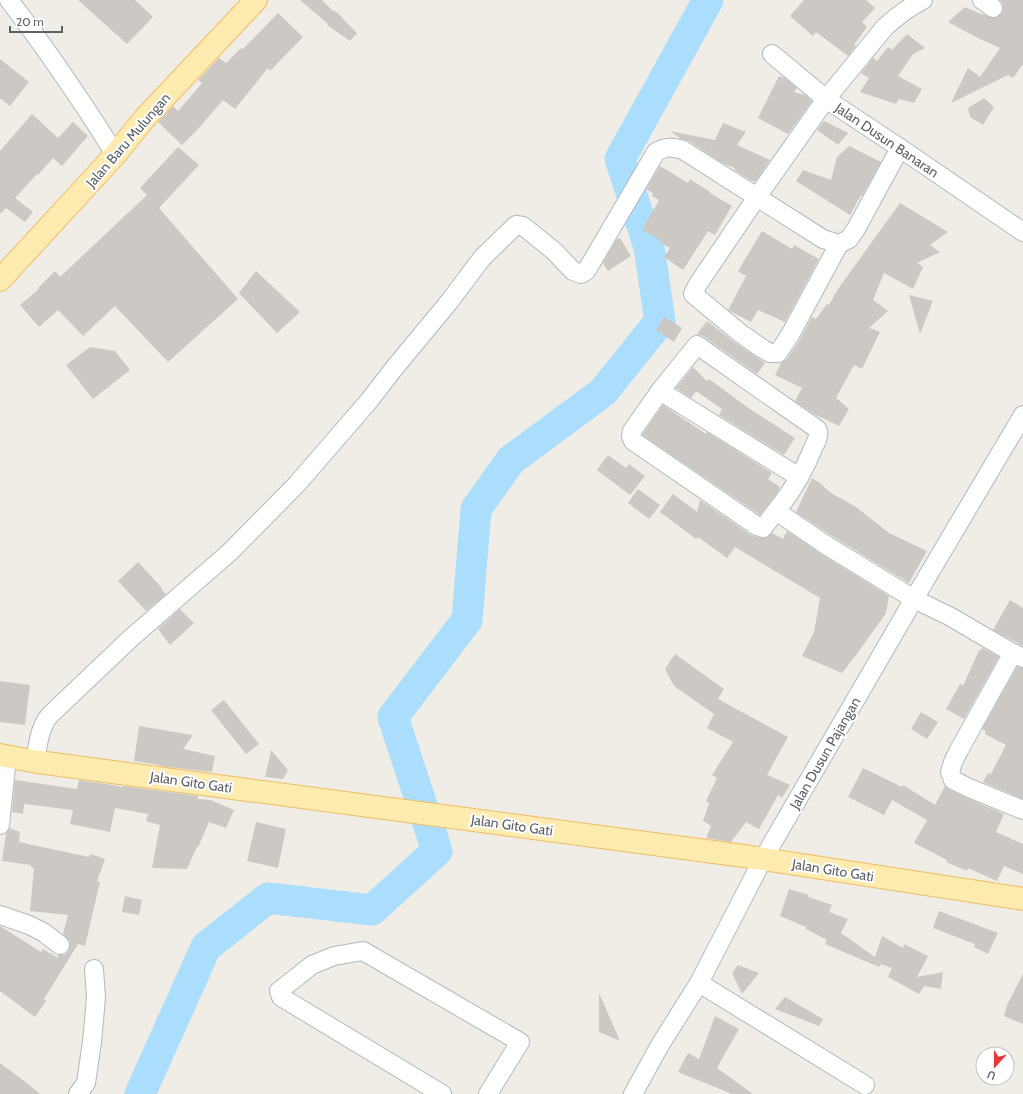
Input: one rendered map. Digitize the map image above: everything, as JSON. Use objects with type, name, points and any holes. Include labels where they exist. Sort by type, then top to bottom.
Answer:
[{"type":"main road","name":"Jalan Baru Mulungan","points":[[0,280],[115,155],[144,119],[256,0]]},
{"type":"main road","name":"Jalan Gito Gati","points":[[4,756],[35,762],[744,856],[1023,899]]},
{"type":"street","points":[[9,0],[35,33],[107,140],[115,155]]},
{"type":"street","name":"Jalan Dusun Banaran","points":[[923,0],[916,3],[884,27],[826,99],[1023,232]]},
{"type":"street","points":[[772,54],[826,99],[757,196],[698,284],[693,294],[740,333],[770,353],[778,353],[784,345],[839,244],[848,239],[856,229],[900,148]]},
{"type":"street","points":[[35,762],[40,732],[50,714],[131,638],[230,552],[297,484],[368,402],[449,302],[482,258],[516,225],[523,226],[554,252],[573,271],[581,274],[586,271],[591,263],[656,152],[664,148],[673,148],[683,150],[824,239],[839,244]]},
{"type":"street","points":[[697,345],[817,429],[819,434],[810,458],[783,504],[763,528],[757,526],[633,441],[631,436],[632,432],[660,392],[697,345]]},
{"type":"street","points":[[660,392],[799,478]]},
{"type":"street","name":"Jalan Dusun Pajangan","points":[[633,1094],[660,1045],[699,984],[763,860],[914,599],[1023,415]]},
{"type":"street","points":[[776,512],[826,545],[914,599],[951,617],[1018,655],[959,750],[950,772],[954,780],[1023,810]]},
{"type":"street","points":[[0,825],[4,756]]},
{"type":"street","points":[[0,915],[29,925],[60,945]]},
{"type":"street","points":[[442,1094],[281,998],[279,991],[312,965],[334,956],[363,951],[520,1042],[488,1094]]},
{"type":"street","points":[[78,1094],[86,1083],[92,1042],[96,998],[94,969]]},
{"type":"street","points":[[699,984],[865,1085]]},
{"type":"building","points":[[78,0],[135,0],[153,17],[127,44]]},
{"type":"building","points":[[300,0],[322,0],[333,11],[342,17],[357,33],[350,41],[327,25],[328,24]]},
{"type":"building","points":[[804,0],[866,0],[875,8],[862,22],[867,27],[854,45],[856,46],[848,56],[816,32],[813,36],[790,16]]},
{"type":"building","points":[[1000,0],[1023,0],[1023,64],[1013,78],[1008,75],[951,103],[968,68],[980,77],[1000,48],[948,22],[965,7],[983,15],[997,18],[1003,9],[1003,4]]},
{"type":"building","points":[[278,13],[303,37],[270,71],[268,68],[235,109],[223,100],[182,145],[158,122],[173,106],[178,111],[202,83],[198,80],[219,58],[226,63],[241,48],[243,49]]},
{"type":"building","points":[[907,34],[925,48],[913,54],[898,76],[922,89],[914,103],[899,99],[896,104],[860,92],[869,78],[861,73],[873,58],[877,61],[888,47],[892,50]]},
{"type":"building","points":[[0,59],[29,82],[10,106],[0,98]]},
{"type":"building","points":[[779,76],[785,78],[797,88],[794,92],[805,95],[812,101],[788,134],[758,118]]},
{"type":"building","points":[[984,98],[994,107],[983,125],[970,117],[968,108]]},
{"type":"building","points":[[32,114],[58,138],[73,122],[88,136],[62,166],[53,158],[15,198],[33,212],[25,222],[6,208],[0,214],[0,151]]},
{"type":"building","points":[[824,121],[848,133],[838,145],[817,130]]},
{"type":"building","points":[[723,123],[746,132],[737,145],[770,160],[755,182],[734,170],[735,168],[724,164],[689,141],[681,139],[670,131],[715,140]]},
{"type":"building","points":[[849,146],[881,162],[850,215],[796,181],[803,170],[831,180],[837,157]]},
{"type":"building","points":[[178,147],[199,165],[159,208],[238,299],[168,362],[115,306],[83,336],[58,310],[39,327],[20,305],[39,289],[38,288],[55,271],[60,277],[147,195],[140,188]]},
{"type":"building","points":[[660,166],[688,183],[690,179],[732,206],[715,235],[708,231],[683,270],[664,257],[670,248],[658,241],[659,239],[642,230],[659,200],[652,196],[653,193],[646,189]]},
{"type":"building","points":[[900,203],[948,232],[930,245],[940,252],[917,263],[923,267],[913,289],[884,273],[873,300],[888,311],[869,328],[880,332],[862,369],[854,365],[836,398],[849,409],[839,426],[814,414],[795,401],[802,388],[775,375],[781,363],[787,359],[799,341],[812,317],[816,319],[827,304],[829,305],[838,289]]},
{"type":"building","points":[[762,231],[792,249],[794,245],[819,259],[785,322],[758,310],[751,322],[728,310],[746,276],[738,271]]},
{"type":"building","points":[[620,238],[631,256],[608,271],[603,263],[616,240]]},
{"type":"building","points":[[256,271],[300,312],[277,333],[239,293]]},
{"type":"building","points":[[909,295],[933,301],[920,334]]},
{"type":"building","points":[[664,317],[682,328],[674,342],[656,330]]},
{"type":"building","points":[[707,321],[765,363],[757,374],[703,336],[697,334]]},
{"type":"building","points":[[90,347],[115,351],[130,370],[93,399],[66,365]]},
{"type":"building","points":[[693,367],[707,381],[709,379],[750,409],[795,438],[784,455],[719,415],[722,409],[696,391],[691,398],[676,388]]},
{"type":"building","points":[[663,405],[706,434],[707,432],[772,473],[768,479],[780,487],[760,515],[642,435]]},
{"type":"building","points":[[608,455],[626,468],[629,464],[645,476],[630,495],[597,470]]},
{"type":"building","points":[[812,478],[831,493],[856,507],[889,533],[927,551],[909,583],[796,512]]},
{"type":"building","points":[[638,489],[660,505],[649,519],[628,503]]},
{"type":"building","points":[[673,494],[697,512],[700,500],[751,535],[760,538],[766,538],[772,533],[783,539],[787,531],[889,596],[886,613],[842,673],[802,656],[814,632],[820,598],[735,547],[727,558],[698,537],[696,539],[660,512]]},
{"type":"building","points":[[138,562],[166,594],[146,611],[118,581]]},
{"type":"building","points":[[1010,600],[1023,608],[1023,646],[993,630]]},
{"type":"building","points":[[180,609],[194,623],[170,645],[158,629]]},
{"type":"building","points":[[982,648],[999,657],[964,719],[946,709],[960,684],[963,686],[979,650],[980,651]]},
{"type":"building","points":[[675,654],[724,689],[718,699],[788,737],[767,775],[790,785],[782,798],[778,795],[759,829],[746,822],[731,842],[706,838],[711,826],[703,821],[709,803],[706,801],[717,778],[712,775],[733,742],[707,728],[714,714],[674,686],[665,669]]},
{"type":"building","points":[[1017,667],[1023,668],[1023,799],[983,782],[988,773],[991,774],[1006,745],[985,734],[986,731],[982,729]]},
{"type":"building","points":[[0,681],[30,685],[25,725],[0,722]]},
{"type":"building","points":[[224,700],[259,744],[246,754],[211,710]]},
{"type":"building","points":[[921,712],[938,722],[927,739],[911,729]]},
{"type":"building","points":[[139,726],[193,735],[183,749],[215,756],[212,772],[159,766],[134,761]]},
{"type":"building","points":[[271,750],[288,770],[283,779],[265,777]]},
{"type":"building","points":[[863,768],[902,787],[903,785],[935,805],[945,786],[962,796],[1004,814],[996,832],[1023,844],[1023,874],[1004,866],[997,881],[968,868],[967,871],[946,862],[947,860],[914,843],[927,820],[892,800],[884,815],[848,797]]},
{"type":"building","points":[[15,780],[77,789],[79,780],[122,787],[198,796],[198,799],[210,800],[234,810],[226,828],[209,822],[187,869],[152,868],[160,825],[146,821],[148,814],[115,808],[110,832],[70,824],[73,810],[24,804],[23,814],[12,812]]},
{"type":"building","points":[[256,822],[286,829],[278,868],[247,861]]},
{"type":"building","points":[[10,828],[20,832],[19,842],[89,857],[90,854],[105,859],[97,881],[100,882],[85,946],[78,944],[44,999],[46,1001],[35,1017],[0,991],[0,926],[41,952],[43,949],[58,958],[58,955],[64,955],[68,952],[70,947],[70,941],[63,934],[68,915],[30,911],[34,868],[31,867],[31,865],[2,861],[6,834]]},
{"type":"building","points":[[789,889],[809,895],[808,897],[832,905],[829,912],[848,919],[841,933],[875,957],[882,936],[903,948],[904,944],[928,956],[917,977],[943,972],[941,989],[924,986],[919,994],[888,977],[892,968],[881,964],[879,967],[825,944],[827,940],[806,929],[806,927],[780,916]]},
{"type":"building","points":[[125,896],[142,900],[139,915],[122,912]]},
{"type":"building","points":[[939,911],[998,933],[988,954],[974,947],[975,944],[933,928]]},
{"type":"building","points":[[738,965],[759,973],[742,994],[732,973]]},
{"type":"building","points":[[1023,974],[1023,1024],[1004,1016],[1007,1005]]},
{"type":"building","points":[[599,993],[620,1041],[599,1032]]},
{"type":"building","points":[[785,997],[823,1019],[819,1026],[775,1009]]},
{"type":"building","points":[[715,1016],[739,1029],[717,1068],[753,1094],[732,1094],[678,1072],[688,1053],[699,1059]]},
{"type":"building","points":[[0,1063],[24,1081],[40,1094],[0,1094]]},
{"type":"waterway","points":[[140,1094],[206,947],[268,898],[372,910],[437,851],[393,717],[467,620],[476,509],[511,460],[603,392],[660,321],[649,247],[620,159],[708,0]]}]
